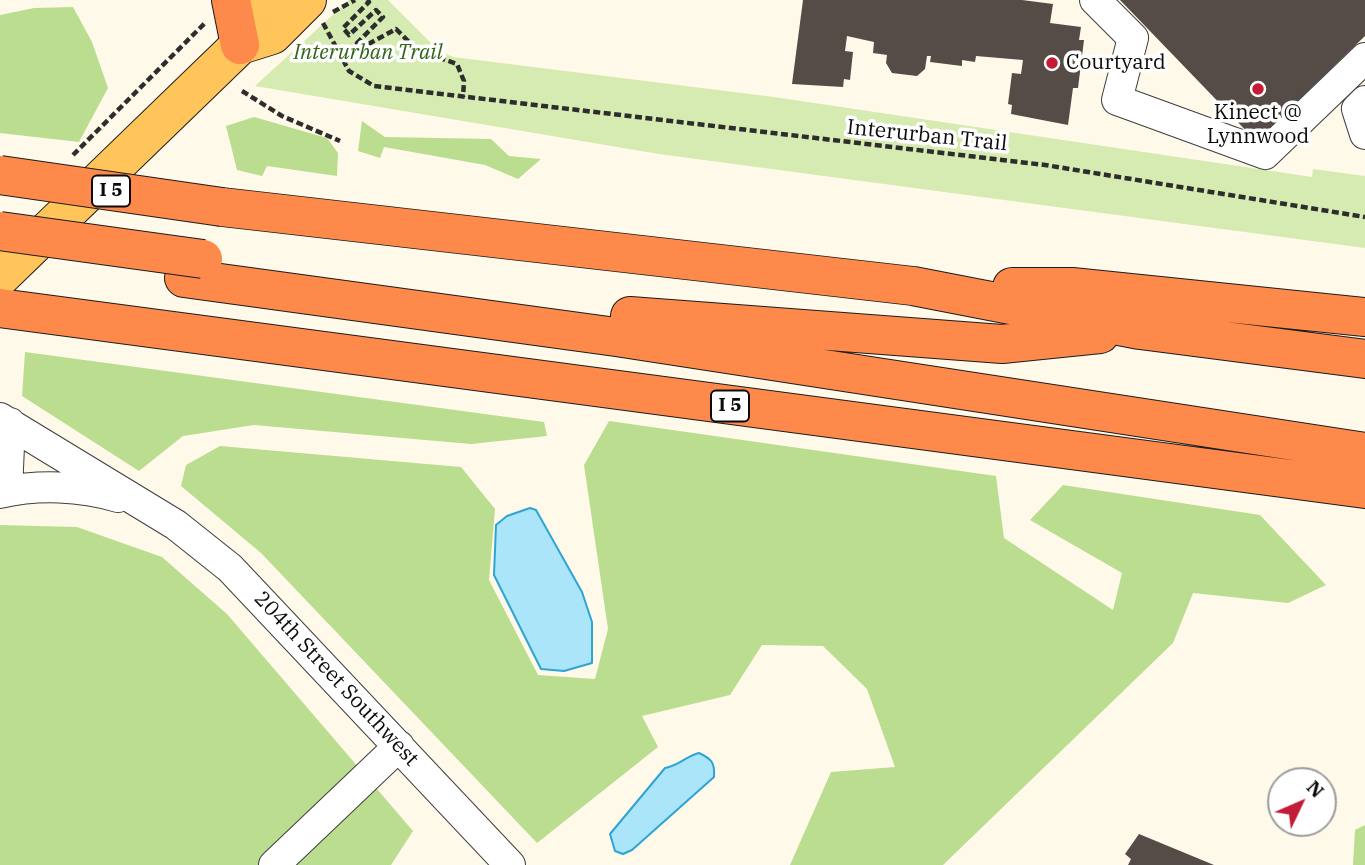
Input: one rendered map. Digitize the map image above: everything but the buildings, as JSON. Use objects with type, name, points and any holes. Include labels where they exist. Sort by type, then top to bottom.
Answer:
[{"type":"highway","points":[[221,9],[240,45]]},
{"type":"highway","name":"I 5","points":[[0,174],[222,207],[913,286],[1140,330],[1365,359]]},
{"type":"highway","points":[[0,231],[193,268],[629,340],[1365,452]]},
{"type":"highway","points":[[0,252],[193,268],[617,316],[1002,344],[1140,330]]},
{"type":"highway","points":[[913,286],[1072,287],[1365,317]]},
{"type":"highway","name":"I 5","points":[[0,308],[1365,489]]},
{"type":"main road","points":[[0,277],[240,45],[256,5],[261,0]]},
{"type":"main road","points":[[240,45],[272,35],[316,6]]},
{"type":"street","points":[[1095,0],[1133,38],[1117,100],[1265,155],[1365,58]]},
{"type":"street","points":[[1365,102],[1357,109],[1365,134]]},
{"type":"street","points":[[4,492],[5,421]]},
{"type":"street","name":"204th Street Southwest","points":[[5,421],[148,508],[230,568],[399,746],[498,861]]},
{"type":"street","name":"204th Street Southwest","points":[[4,492],[43,487],[79,489],[114,496],[148,508]]},
{"type":"street","points":[[274,865],[399,746]]},
{"type":"path","points":[[316,6],[327,15],[355,0]]},
{"type":"path","points":[[367,0],[369,2],[343,28],[349,35],[376,10],[383,17],[357,43],[361,48],[396,29],[417,50],[457,64],[464,81],[463,98]]},
{"type":"path","points":[[77,151],[221,9]]},
{"type":"path","name":"Interurban Trail","points":[[334,47],[349,71],[367,83],[463,98],[1045,165],[1365,217]]},
{"type":"path","points":[[242,91],[282,116],[340,141]]},
{"type":"green space","name":"Interurban Trail","points":[[349,0],[388,0],[438,50],[453,57],[774,97],[1312,177],[1313,169],[1365,176],[1365,248],[659,154],[255,86]]},
{"type":"green space","points":[[73,7],[92,42],[108,88],[79,142],[0,133],[0,15],[34,8]]},
{"type":"green space","points":[[254,117],[327,138],[338,153],[337,176],[267,166],[262,176],[237,170],[226,126]]},
{"type":"green space","points":[[362,121],[385,137],[491,139],[509,156],[541,159],[518,179],[485,165],[384,147],[380,158],[358,151]]},
{"type":"green space","points":[[25,352],[544,422],[547,436],[471,444],[254,425],[183,436],[139,471],[22,396]]},
{"type":"green space","points":[[609,421],[996,476],[1004,538],[1113,610],[1122,573],[1030,520],[1063,485],[1260,515],[1326,585],[1288,603],[1193,593],[1173,643],[943,865],[790,865],[831,772],[895,767],[867,689],[823,646],[762,645],[730,695],[642,716],[658,747],[537,843],[261,553],[181,486],[186,465],[220,446],[461,467],[495,509],[489,580],[538,675],[595,679],[608,629],[584,465]]},
{"type":"green space","points":[[0,525],[77,527],[162,557],[227,614],[413,831],[391,865],[0,865]]},
{"type":"green space","points":[[1365,825],[1365,865],[1353,865],[1355,830]]},
{"type":"water","points":[[530,508],[536,510],[582,592],[592,622],[592,663],[564,671],[541,669],[494,575],[496,525],[507,516]]},
{"type":"water","points":[[699,753],[712,762],[714,777],[632,850],[623,854],[615,851],[610,834],[665,768]]},
{"type":"place","name":"Courtyard","points":[[1052,63]]},
{"type":"place","name":"Kinect @ Lynnwood","points":[[1258,89]]}]
